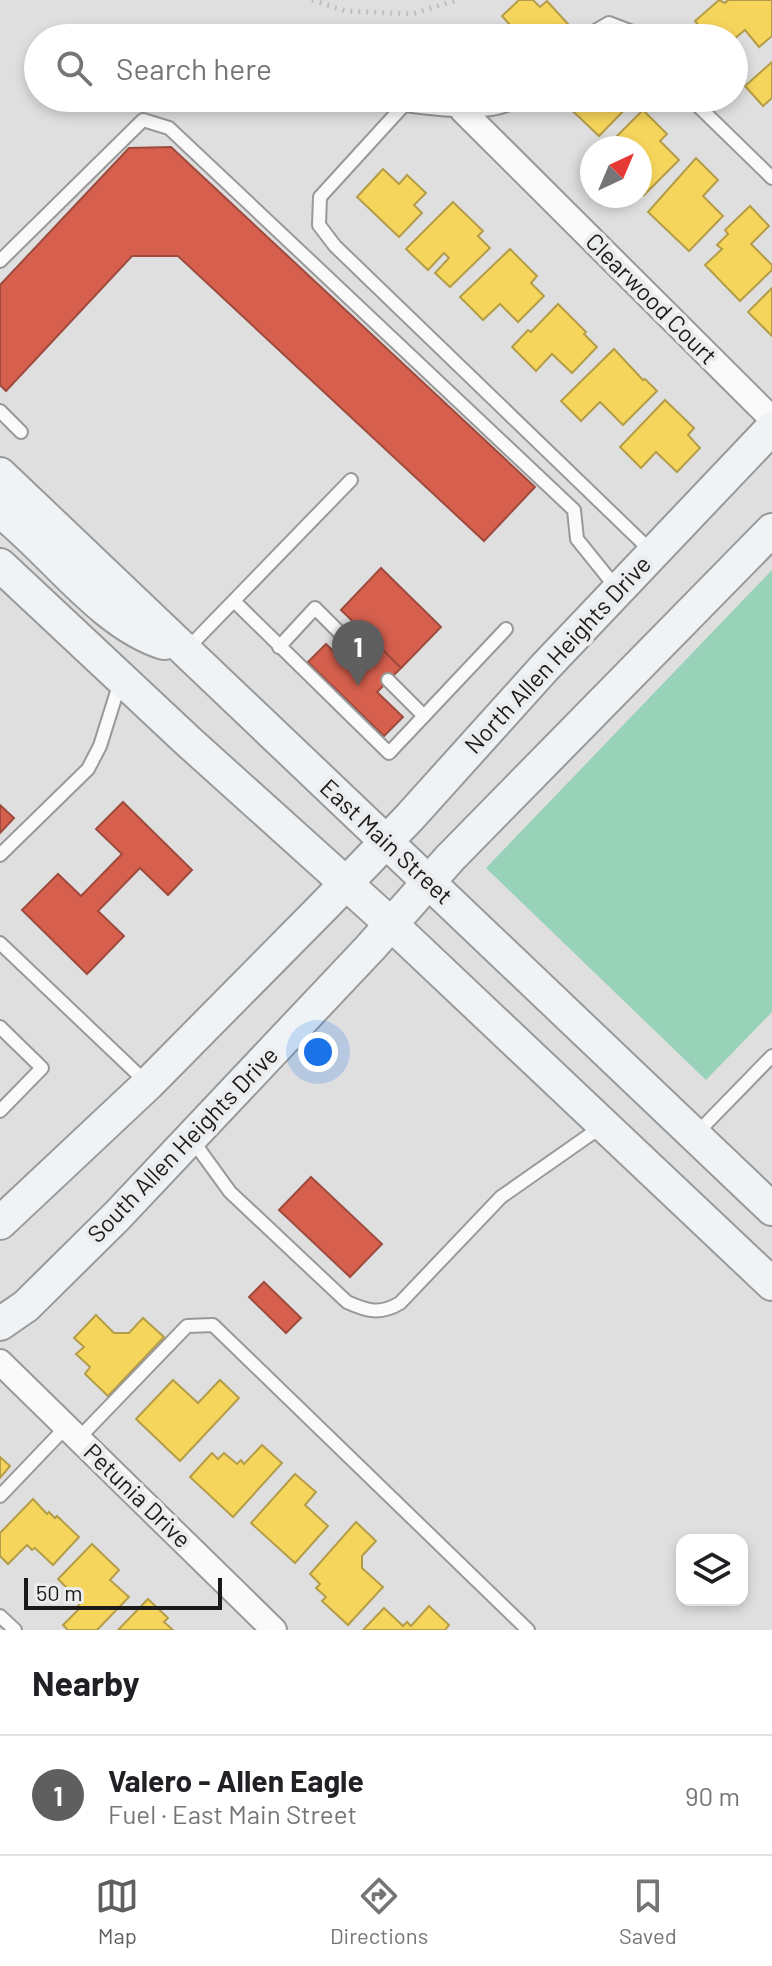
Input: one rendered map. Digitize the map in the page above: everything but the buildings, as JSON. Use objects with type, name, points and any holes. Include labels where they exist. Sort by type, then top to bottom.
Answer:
[{"type":"main road","name":"North Allen Heights Drive","points":[[346,883],[772,428]]},
{"type":"main road","name":"East Main Street","points":[[0,474],[772,1209]]},
{"type":"main road","points":[[0,511],[120,621],[153,640],[186,650]]},
{"type":"main road","points":[[391,924],[428,881],[772,530]]},
{"type":"main road","points":[[0,565],[391,924],[772,1284]]},
{"type":"main road","points":[[0,1223],[148,1084],[346,883]]},
{"type":"main road","name":"South Allen Heights Drive","points":[[0,1324],[26,1306],[66,1266],[191,1138],[391,924]]},
{"type":"street","name":"Clearwood Court","points":[[464,112],[772,419]]},
{"type":"street","name":"Petunia Drive","points":[[0,1362],[274,1630]]},
{"type":"lane","points":[[398,112],[320,197],[319,225],[335,246],[653,553]]},
{"type":"lane","points":[[704,112],[772,178]]},
{"type":"lane","points":[[0,261],[143,120],[169,128],[574,510],[577,539],[618,590]]},
{"type":"lane","points":[[0,411],[21,432]]},
{"type":"lane","points":[[186,650],[351,480]]},
{"type":"lane","points":[[234,601],[389,753],[506,629]]},
{"type":"lane","points":[[279,647],[315,608],[367,660]]},
{"type":"lane","points":[[0,855],[88,769],[100,746],[121,678]]},
{"type":"lane","points":[[388,680],[424,716]]},
{"type":"lane","points":[[0,943],[148,1084]]},
{"type":"lane","points":[[0,1027],[42,1068],[0,1111]]},
{"type":"lane","points":[[695,1136],[772,1056]]},
{"type":"lane","points":[[191,1138],[230,1192],[347,1302],[369,1312],[388,1310],[400,1303],[501,1197],[604,1125]]},
{"type":"lane","points":[[0,1496],[187,1326],[213,1325],[528,1630]]},
{"type":"lane","points":[[0,1616],[15,1630]]},
{"type":"path","points":[[312,0],[346,11],[412,14],[457,0]]},
{"type":"green space","points":[[772,570],[772,1012],[706,1080],[486,868]]},
{"type":"place","name":"Valero - Allen Eagle","points":[[358,686]]}]
